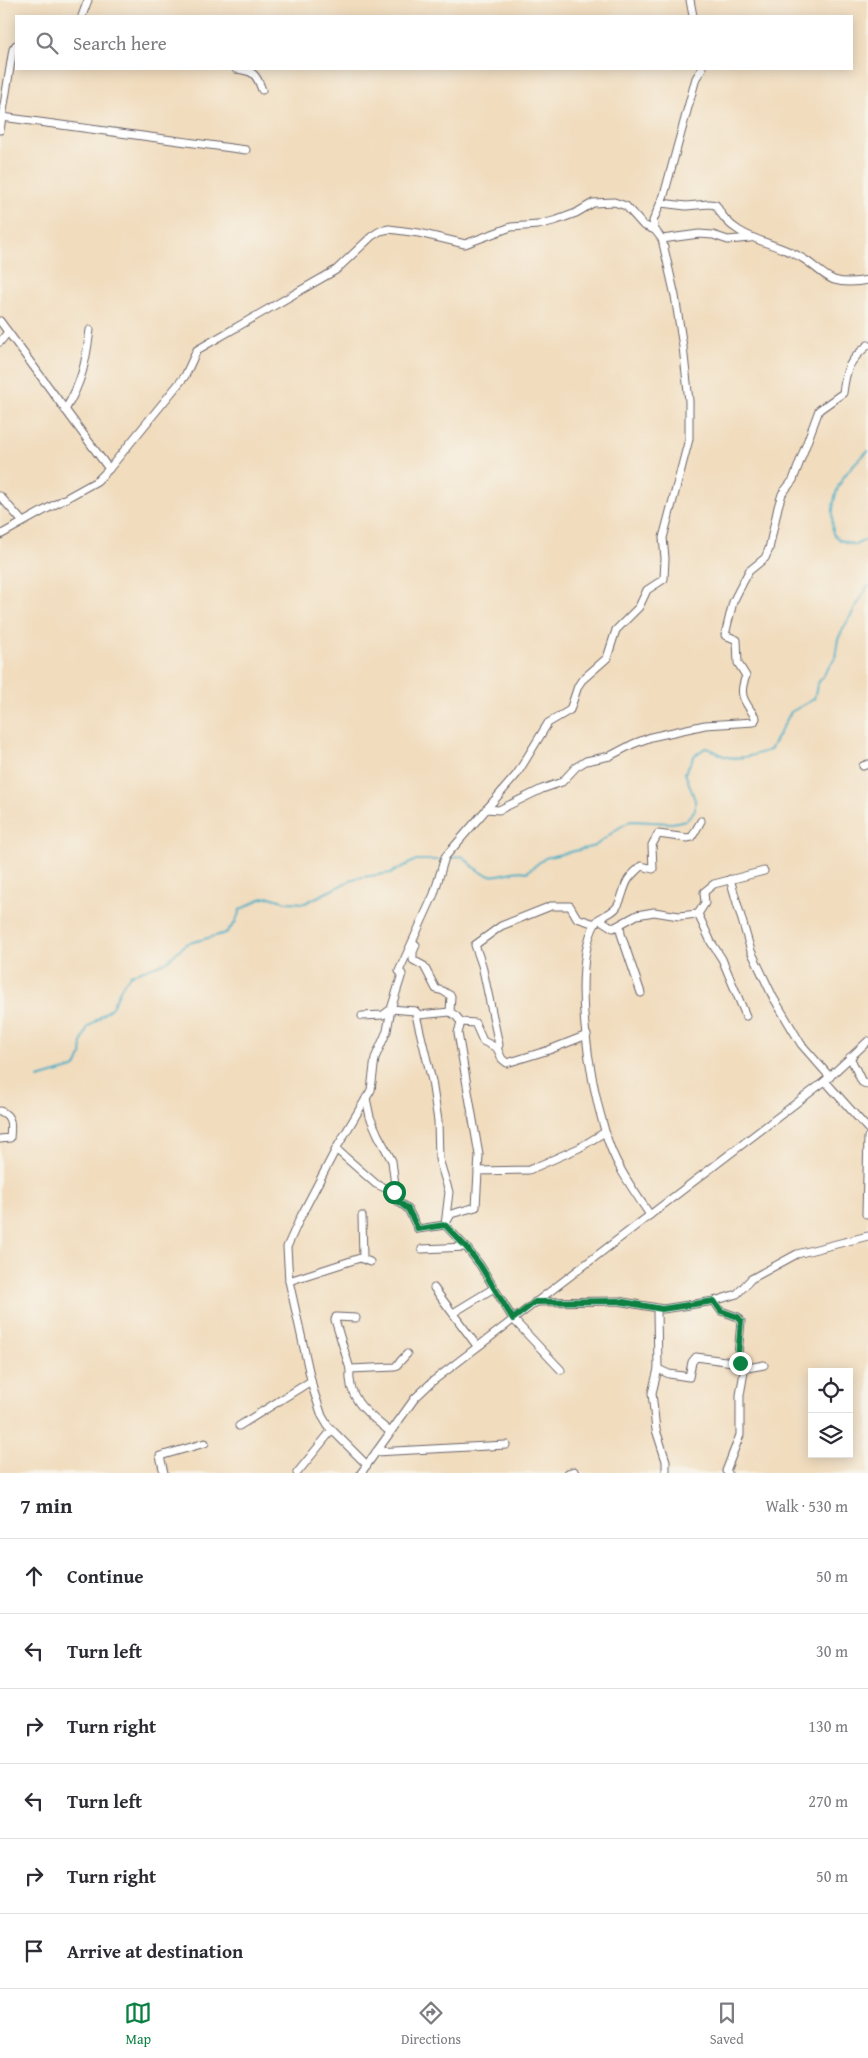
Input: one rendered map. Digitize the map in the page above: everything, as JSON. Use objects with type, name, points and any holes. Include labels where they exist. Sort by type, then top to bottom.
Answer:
[{"type":"street","points":[[82,15],[88,0]]},
{"type":"street","points":[[690,0],[693,15]]},
{"type":"street","points":[[0,130],[3,88],[15,46]]},
{"type":"street","points":[[243,70],[250,71],[257,78],[262,90]]},
{"type":"street","points":[[366,1465],[332,1430],[322,1416],[311,1381],[289,1281],[287,1248],[301,1216],[336,1149],[371,1090],[375,1058],[387,1030],[391,1009],[402,974],[400,971],[434,894],[445,857],[517,774],[548,723],[570,710],[582,680],[607,658],[616,630],[639,607],[647,590],[664,579],[665,558],[663,538],[689,439],[689,401],[675,296],[662,239],[655,230],[653,221],[661,203],[696,78],[701,70]]},
{"type":"street","points":[[2,117],[246,150]]},
{"type":"street","points":[[0,535],[22,521],[86,488],[109,469],[185,376],[197,350],[336,270],[372,236],[380,231],[419,233],[465,244],[511,227],[538,225],[564,218],[593,203],[602,201],[626,206],[643,225],[655,230]]},
{"type":"street","points":[[661,203],[686,206],[710,204],[716,206],[727,223],[739,232],[802,257],[836,280],[854,283],[868,280]]},
{"type":"street","points":[[662,239],[699,234],[713,235],[728,240],[752,238]]},
{"type":"street","points":[[0,321],[109,469]]},
{"type":"street","points":[[65,410],[76,392],[85,367],[90,330]]},
{"type":"street","points":[[0,342],[8,332]]},
{"type":"street","points":[[486,809],[499,810],[542,789],[562,782],[576,767],[586,761],[610,756],[652,737],[705,725],[754,722],[756,718],[746,705],[742,695],[741,685],[746,676],[738,663],[738,640],[725,635],[733,602],[749,571],[765,558],[769,549],[782,494],[793,480],[819,410],[843,393],[846,370],[857,355],[868,345]]},
{"type":"street","points":[[0,496],[22,521]]},
{"type":"street","points":[[650,1215],[620,1169],[605,1132],[589,1058],[582,990],[588,946],[597,922],[616,908],[628,880],[641,866],[653,869],[652,845],[658,834],[687,838],[692,836],[702,821]]},
{"type":"street","points":[[698,914],[705,903],[704,892],[714,884],[764,871]]},
{"type":"street","points":[[730,879],[751,951],[773,997],[802,1044],[827,1079],[868,1129]]},
{"type":"street","points":[[497,1048],[499,1045],[482,965],[475,945],[501,926],[551,906],[570,906],[577,918],[613,928],[620,925],[621,934],[641,992]]},
{"type":"street","points":[[613,928],[637,915],[654,912],[679,916],[698,914]]},
{"type":"street","points":[[698,914],[711,942],[722,959],[746,1016]]},
{"type":"street","points":[[420,925],[419,937],[413,952],[414,960],[424,966],[436,989],[451,996],[450,1012]]},
{"type":"street","points":[[362,1016],[383,1015],[391,1009],[415,1011],[419,1015],[450,1012],[461,1022],[475,1023],[483,1041],[497,1048],[504,1062],[512,1062],[587,1035]]},
{"type":"street","points":[[415,1011],[432,1081],[438,1121],[439,1159],[449,1192],[445,1225]]},
{"type":"street","points":[[445,1225],[451,1214],[476,1207],[479,1155],[458,1033],[461,1022]]},
{"type":"street","points":[[361,1473],[423,1389],[827,1079],[868,1041]]},
{"type":"street","points":[[850,1057],[862,1082],[868,1085]]},
{"type":"street","points":[[366,1098],[370,1117],[392,1161],[395,1199],[408,1209],[418,1229],[445,1225]]},
{"type":"street","points":[[0,1111],[6,1113],[12,1122],[10,1138],[0,1139]]},
{"type":"street","points":[[478,1171],[529,1170],[579,1148],[605,1132]]},
{"type":"street","points":[[866,1214],[868,1137]]},
{"type":"street","points":[[336,1149],[369,1179],[396,1193]]},
{"type":"street","points":[[362,1216],[362,1258]]},
{"type":"street","points":[[445,1225],[480,1265],[513,1319],[561,1370]]},
{"type":"street","points":[[535,1302],[618,1301],[657,1309],[714,1301],[737,1294],[752,1279],[798,1254],[868,1236]]},
{"type":"street","points":[[422,1249],[466,1247]]},
{"type":"street","points":[[289,1281],[362,1258],[370,1262]]},
{"type":"street","points":[[434,1288],[477,1346]]},
{"type":"street","points":[[453,1313],[494,1288]]},
{"type":"street","points":[[714,1301],[721,1311],[738,1317],[741,1321],[738,1355],[744,1372],[740,1395],[740,1435],[726,1471],[728,1473]]},
{"type":"street","points":[[657,1309],[658,1369],[652,1393],[656,1430],[666,1461],[666,1473]]},
{"type":"street","points":[[356,1318],[336,1317],[335,1320],[350,1369],[355,1399],[360,1406],[390,1432]]},
{"type":"street","points":[[350,1369],[395,1367],[408,1354]]},
{"type":"street","points":[[658,1369],[669,1374],[690,1377],[692,1362],[696,1357],[741,1366],[764,1365]]},
{"type":"street","points":[[239,1426],[311,1381]]},
{"type":"street","points":[[297,1473],[332,1430]]},
{"type":"street","points":[[164,1473],[160,1456],[205,1442]]},
{"type":"street","points":[[376,1452],[506,1445]]},
{"type":"street","points":[[568,1473],[574,1471],[575,1473]]},
{"type":"waterway","points":[[868,451],[849,469],[838,487],[832,520],[833,534],[840,540],[855,545],[868,539]]},
{"type":"waterway","points":[[448,859],[462,856],[477,870],[493,876],[517,871],[527,872],[545,858],[595,846],[631,821],[672,823],[686,820],[695,810],[695,800],[685,773],[694,756],[705,748],[732,758],[749,756],[770,750],[791,712],[814,699],[817,685],[835,658],[838,639],[868,586]]},
{"type":"waterway","points":[[38,1078],[73,1068],[77,1065],[81,1056],[82,1042],[87,1028],[112,1007],[122,986],[130,975],[166,962],[186,944],[226,933],[235,923],[240,910],[260,899],[270,897],[286,902],[305,903],[356,878],[391,873],[416,860],[441,860]]},
{"type":"route","points":[[394,1192],[396,1193],[395,1199],[408,1209],[418,1229],[445,1225],[466,1247],[480,1265],[513,1319],[535,1302],[618,1301],[662,1309],[714,1301],[721,1311],[738,1317],[741,1321],[738,1346],[740,1363]]}]
